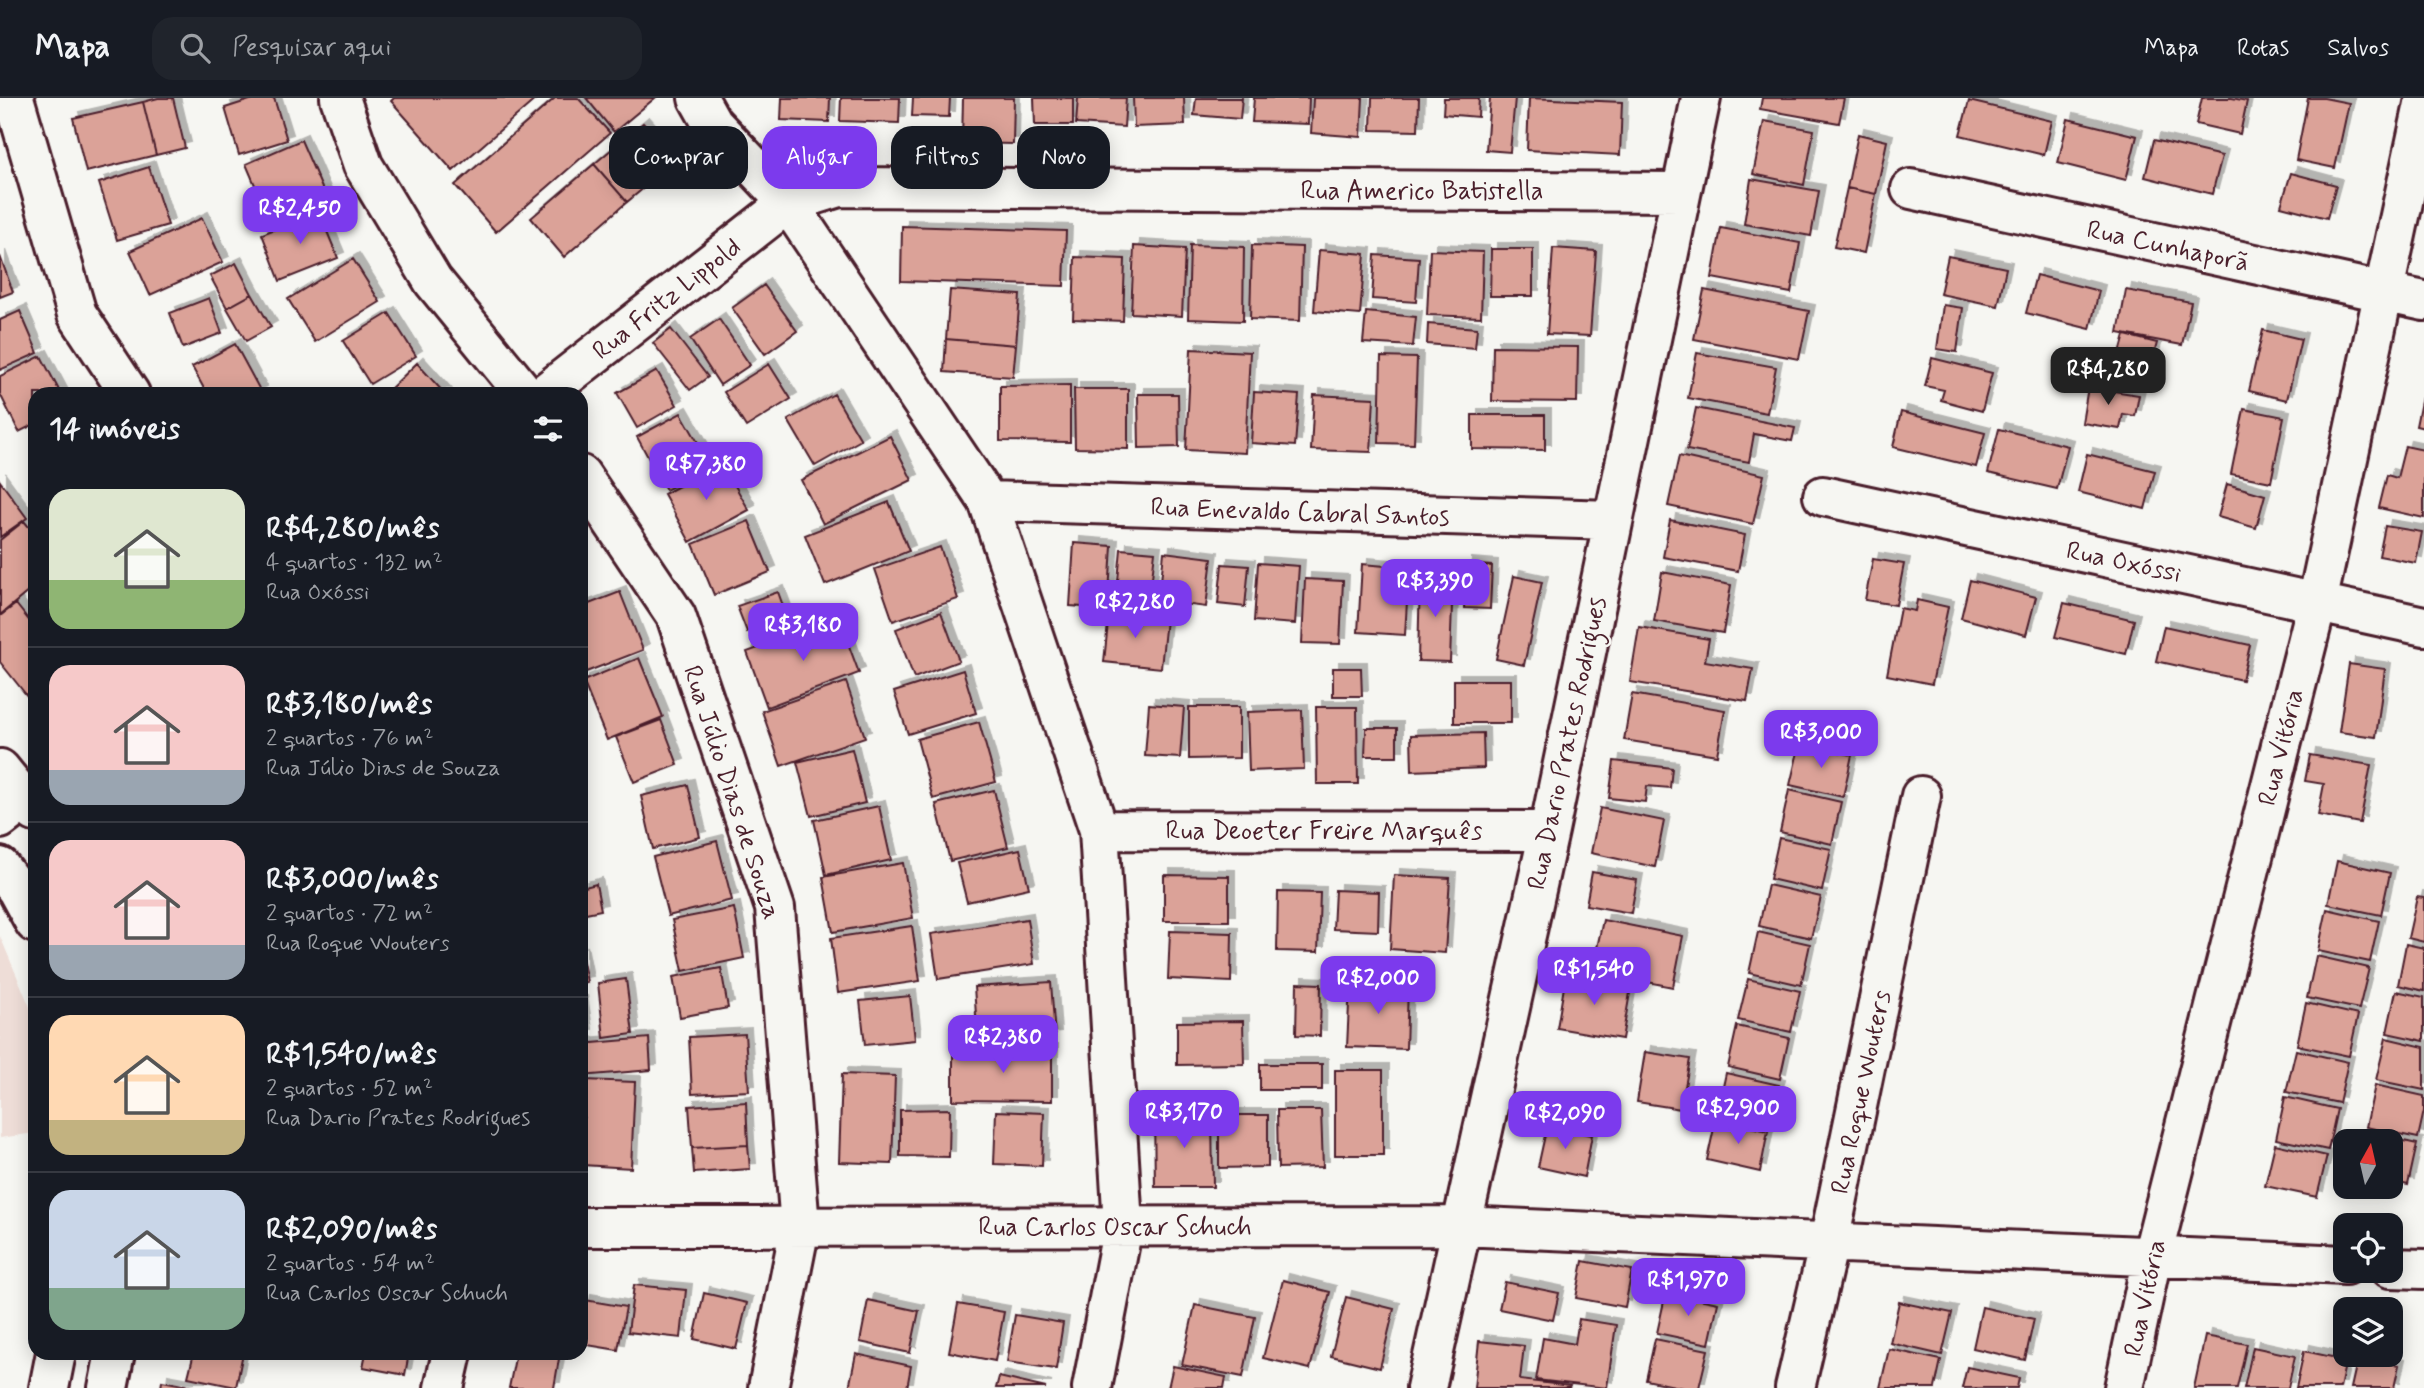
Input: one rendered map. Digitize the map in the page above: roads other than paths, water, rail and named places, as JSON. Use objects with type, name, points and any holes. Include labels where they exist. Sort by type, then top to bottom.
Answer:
[{"type":"street","points":[[15,98],[77,314],[125,387]]},
{"type":"street","points":[[340,98],[363,165],[433,281],[519,387]]},
{"type":"street","points":[[698,98],[712,123],[788,203],[988,501],[1099,830],[1123,1226],[1092,1388]]},
{"type":"street","name":"Rua Dario Prates Rodrigues","points":[[1426,1388],[1549,831],[1701,98]]},
{"type":"street","name":"Rua Vitória","points":[[2124,1388],[2152,1257],[2317,603],[2424,104]]},
{"type":"street","name":"Rua Americo Batistella","points":[[788,203],[839,187],[1680,192]]},
{"type":"street","name":"Rua Cunhaporã","points":[[1911,189],[2424,301]]},
{"type":"street","name":"Rua Fritz Lippold","points":[[553,387],[788,203]]},
{"type":"street","name":"Rua Júlio Dias de Souza","points":[[588,485],[676,616],[775,908],[800,1227],[768,1388]]},
{"type":"street","name":"Rua Oxóssi","points":[[1823,496],[2424,626]]},
{"type":"street","name":"Rua Enevaldo Cabral Santos","points":[[988,501],[1612,520]]},
{"type":"street","points":[[0,769],[24,805]]},
{"type":"street","name":"Rua Roque Wouters","points":[[1795,1388],[1829,1242],[1921,796]]},
{"type":"street","name":"Rua Deoeter Freire Marquês","points":[[1099,830],[1549,831]]},
{"type":"street","points":[[0,867],[28,910]]},
{"type":"street","name":"Rua Carlos Oscar Schuch","points":[[588,1227],[1460,1226],[2333,1265]]},
{"type":"street","points":[[2403,1268],[2424,1269]]},
{"type":"street","points":[[48,1388],[54,1360]]},
{"type":"street","points":[[108,1388],[114,1360]]},
{"type":"street","points":[[444,1388],[450,1360]]}]
